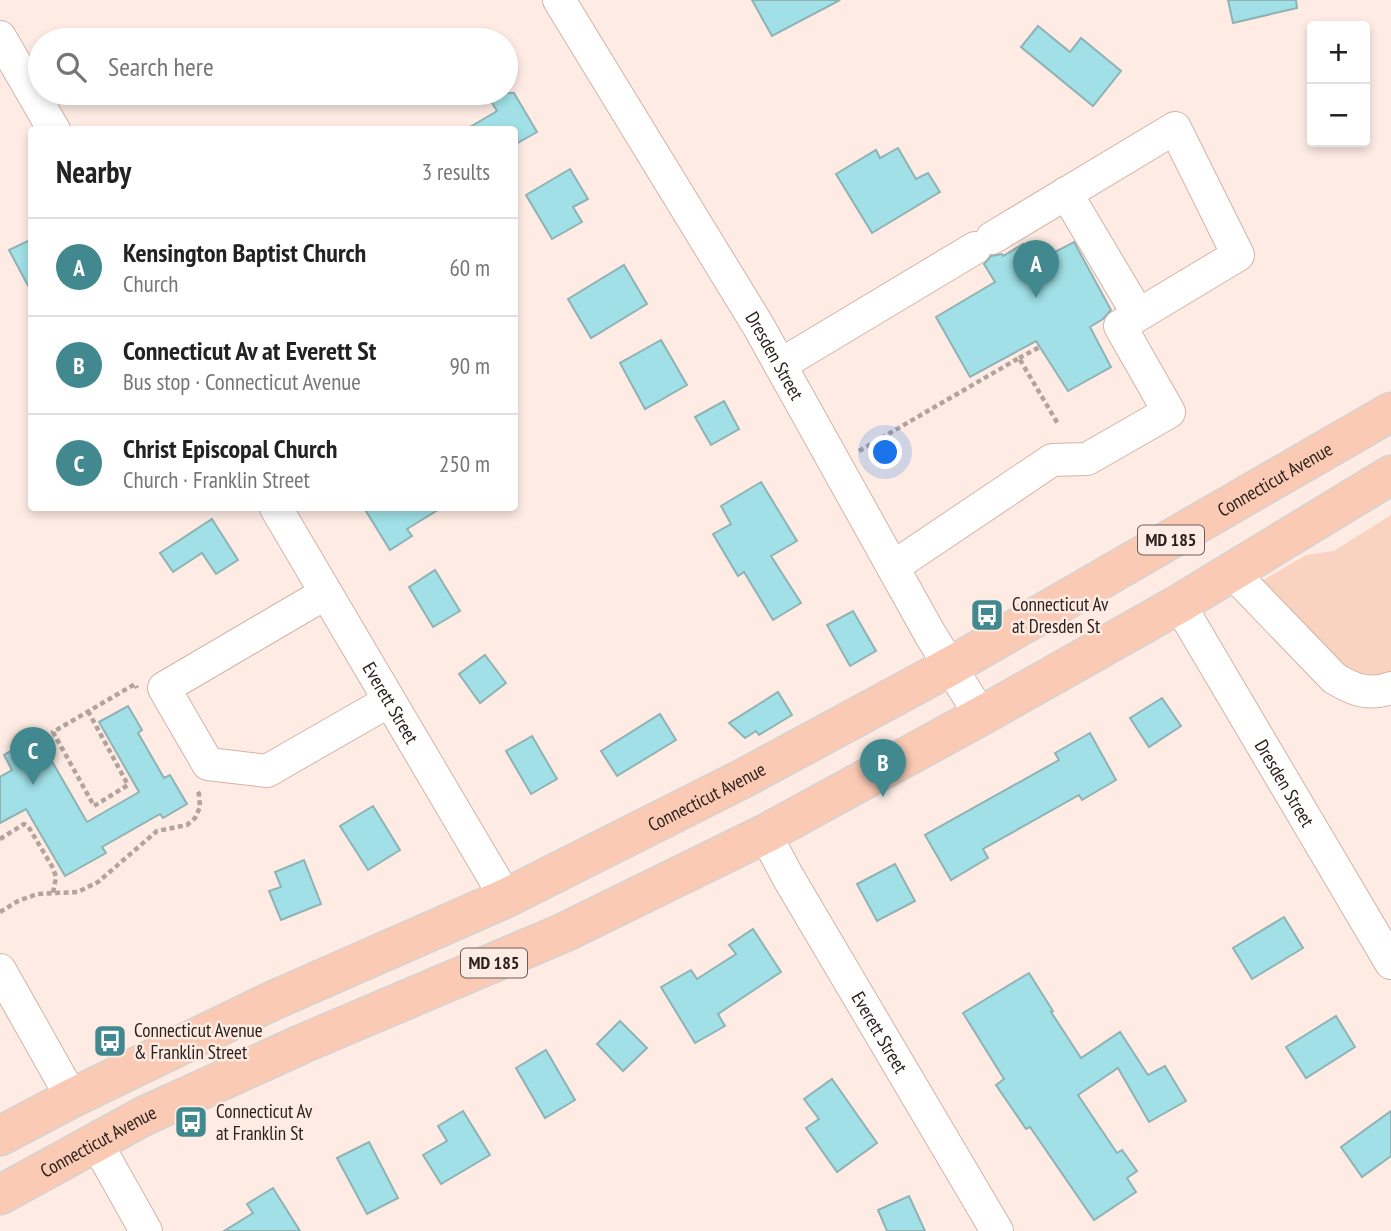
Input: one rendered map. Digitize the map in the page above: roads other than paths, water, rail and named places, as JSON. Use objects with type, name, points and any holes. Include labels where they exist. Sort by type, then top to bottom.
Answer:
[{"type":"main road","name":"Connecticut Avenue","points":[[0,1136],[272,1001],[506,898],[744,778],[951,666],[1391,412]]},
{"type":"main road","name":"Connecticut Avenue","points":[[0,1195],[144,1116],[302,1044],[563,933],[765,834],[1179,604],[1391,475]]},
{"type":"main road","points":[[96,1142],[93,1124],[99,1108],[118,1093],[187,1058],[201,1035]]},
{"type":"main road","points":[[0,1166],[46,1140],[63,1125],[73,1111],[72,1098]]},
{"type":"street","name":"Dresden Street","points":[[559,0],[759,327],[930,634],[981,716]]},
{"type":"street","points":[[0,37],[28,85]]},
{"type":"street","points":[[39,105],[52,126]]},
{"type":"street","points":[[780,365],[1175,128],[1238,255],[1120,326],[1169,412],[1087,459],[1052,460],[893,567]]},
{"type":"street","points":[[1066,193],[1138,314]]},
{"type":"street","name":"Everett Street","points":[[278,511],[506,898]]},
{"type":"street","points":[[1232,572],[1334,678],[1350,688],[1368,692],[1391,688]]},
{"type":"street","points":[[326,593],[164,688],[208,764],[267,771],[389,701]]},
{"type":"street","name":"Dresden Street","points":[[1179,604],[1391,963]]},
{"type":"street","name":"Everett Street","points":[[765,834],[998,1231]]},
{"type":"street","points":[[0,970],[72,1098]]},
{"type":"street","points":[[96,1142],[146,1231]]},
{"type":"place","name":"Kensington Baptist Church","points":[[1036,298]]},
{"type":"place","name":"Connecticut Av at Dresden St","points":[[987,615]]},
{"type":"place","name":"Christ Episcopal Church","points":[[33,785]]},
{"type":"place","name":"Connecticut Av at Everett St","points":[[883,797]]},
{"type":"place","name":"Connecticut Avenue & Franklin Street","points":[[110,1041]]},
{"type":"place","name":"Connecticut Av at Franklin St","points":[[191,1122]]}]
